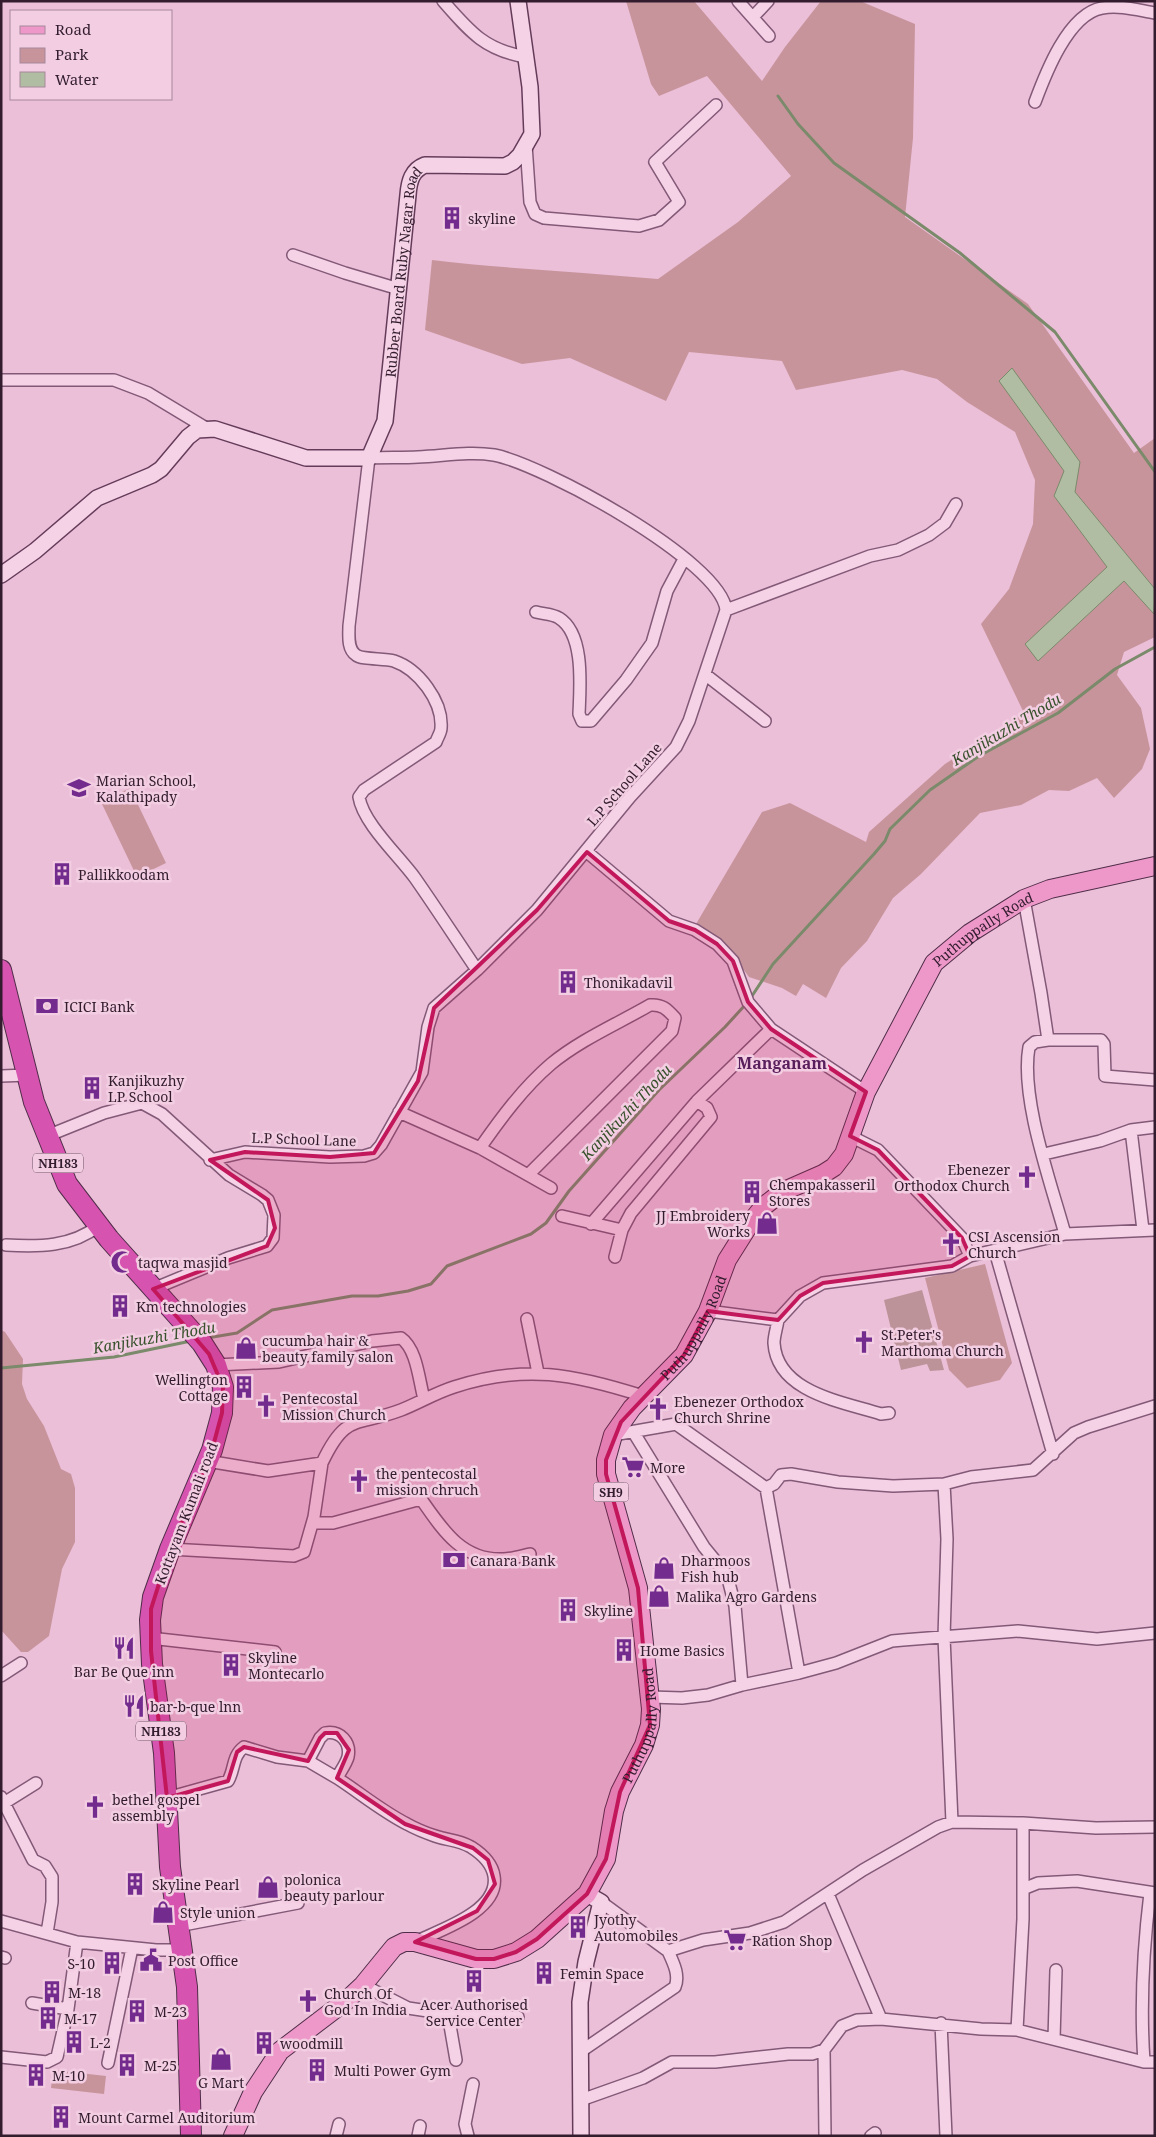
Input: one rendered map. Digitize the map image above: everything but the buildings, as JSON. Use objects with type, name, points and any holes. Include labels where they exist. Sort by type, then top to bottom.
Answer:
[{"type":"highway","name":"NH183","points":[[1,970],[36,1110],[67,1184],[98,1226],[153,1289]]},
{"type":"highway","name":"Kottayam Kumali road","points":[[153,1289],[202,1343],[216,1365],[223,1388],[220,1424],[207,1461],[170,1548],[153,1597],[150,1638],[167,1798],[170,1867],[187,1987],[191,2136]]},
{"type":"main road","name":"Rubber Board Ruby Nagar Road","points":[[369,458],[385,421],[409,184],[416,168],[425,165],[505,166],[513,162],[532,134],[530,87],[518,1]]},
{"type":"main road","points":[[1,575],[35,551],[97,498],[152,475],[161,469],[196,430],[206,428],[231,433],[306,458],[318,460],[369,458]]},
{"type":"main road","name":"Puthuppally Road","points":[[415,1942],[476,1959],[494,1959],[516,1952],[594,1898],[606,1859],[614,1811],[620,1792],[644,1745],[650,1725],[650,1697],[638,1588],[606,1474],[606,1460],[613,1435],[643,1396],[666,1376],[684,1355],[708,1311],[727,1260],[751,1222],[764,1206],[782,1192],[834,1166],[844,1154],[866,1092],[934,963],[970,933],[1024,899],[1050,889],[1155,866]]},
{"type":"main road","points":[[581,2136],[580,2002],[594,1898]]},
{"type":"main road","points":[[233,2136],[254,2092],[280,2051],[347,2000],[363,1985],[394,1947],[404,1942],[415,1942]]},
{"type":"street","points":[[443,1],[486,44],[496,50],[526,57]]},
{"type":"street","points":[[738,1],[769,36]]},
{"type":"street","points":[[753,17],[768,1]]},
{"type":"street","points":[[1035,102],[1046,71],[1066,38],[1086,16],[1099,9],[1118,7],[1155,13]]},
{"type":"street","points":[[526,145],[530,202],[535,214],[544,218],[639,226],[659,220],[679,202],[655,162],[716,105]]},
{"type":"street","points":[[293,255],[344,274],[398,289]]},
{"type":"street","points":[[1,380],[114,380],[148,393],[206,428]]},
{"type":"street","points":[[477,970],[414,877],[375,827],[360,804],[359,797],[364,790],[436,742],[441,729],[437,708],[422,680],[408,668],[394,661],[360,657],[354,654],[350,648],[349,626],[369,458],[479,454],[514,460],[588,494],[684,559],[719,591],[725,602],[726,610],[870,556],[898,550],[930,535],[945,523],[956,504]]},
{"type":"street","points":[[536,612],[558,618],[570,629],[578,651],[579,714],[582,721],[592,721],[626,680],[652,643],[667,591],[684,559]]},
{"type":"street","name":"L.P School Lane","points":[[210,1160],[246,1152],[330,1157],[364,1156],[374,1153],[381,1145],[422,1072],[430,1017],[434,1008],[477,970],[537,910],[587,852],[630,797],[676,747],[684,734],[706,675],[726,610]]},
{"type":"street","points":[[706,675],[765,721]]},
{"type":"street","points":[[587,852],[669,921],[695,930],[727,953],[738,974],[748,1002],[771,1029],[866,1092]]},
{"type":"street","points":[[1024,899],[1048,1040]]},
{"type":"street","points":[[480,1148],[514,1100],[551,1064],[577,1046],[650,1006],[659,1004],[666,1008],[675,1018],[672,1031],[529,1174]]},
{"type":"street","points":[[591,1224],[697,1101],[771,1029]]},
{"type":"street","points":[[1065,1234],[1035,1124],[1027,1067],[1029,1047],[1035,1042],[1048,1040],[1101,1040],[1104,1044],[1105,1076],[1155,1080]]},
{"type":"street","points":[[1,1076],[28,1075]]},
{"type":"street","points":[[616,1257],[622,1230],[645,1194],[711,1117],[707,1108],[697,1101]]},
{"type":"street","points":[[47,1136],[104,1113],[142,1103],[162,1114],[210,1160],[234,1179],[268,1200],[274,1215],[273,1238],[267,1246],[228,1258],[153,1289]]},
{"type":"street","points":[[399,1112],[480,1148],[529,1174],[550,1188]]},
{"type":"street","points":[[1044,1154],[1100,1141],[1131,1130],[1155,1127]]},
{"type":"street","points":[[889,1413],[881,1414],[806,1389],[784,1372],[774,1344],[778,1320],[800,1296],[823,1283],[952,1266],[970,1256],[1065,1234],[1149,1230],[1131,1130]]},
{"type":"street","points":[[850,1136],[878,1150],[962,1238],[970,1256]]},
{"type":"street","points":[[562,1216],[622,1230]]},
{"type":"street","points":[[6,1245],[40,1247],[84,1237],[98,1226]]},
{"type":"street","points":[[995,1251],[1053,1454]]},
{"type":"street","points":[[708,1311],[778,1320]]},
{"type":"street","points":[[527,1319],[538,1373]]},
{"type":"street","points":[[216,1365],[278,1362],[372,1341],[401,1338],[407,1343],[412,1353],[424,1399]]},
{"type":"street","points":[[170,1548],[294,1556],[304,1552],[312,1523],[322,1463],[340,1432],[351,1424],[401,1410],[424,1399],[474,1382],[523,1373],[538,1373],[578,1378],[643,1396]]},
{"type":"street","points":[[766,1488],[774,1484],[781,1475],[791,1474],[838,1482],[944,1484],[971,1476],[1033,1470],[1053,1454],[1074,1433],[1155,1406]]},
{"type":"street","points":[[613,1435],[634,1433],[670,1424],[682,1427],[766,1488],[799,1674]]},
{"type":"street","points":[[634,1433],[704,1547],[727,1575],[735,1606],[742,1685]]},
{"type":"street","points":[[207,1461],[268,1471],[322,1463]]},
{"type":"street","points":[[944,1484],[947,1539],[944,1637],[952,1822]]},
{"type":"street","points":[[312,1523],[333,1523],[421,1499],[447,1536],[472,1554],[502,1560],[530,1554]]},
{"type":"street","points":[[650,1697],[682,1698],[708,1695],[742,1685],[799,1674],[836,1663],[892,1641],[1018,1631],[1112,1639],[1155,1633]]},
{"type":"street","points":[[150,1638],[275,1652]]},
{"type":"street","points":[[1,1676],[21,1663]]},
{"type":"street","points":[[308,1761],[320,1738],[325,1733],[337,1733],[344,1738],[349,1750],[348,1758],[337,1778]]},
{"type":"street","points":[[167,1798],[228,1781],[233,1772],[233,1761],[237,1752],[244,1747],[277,1757],[308,1761],[337,1778],[405,1824],[437,1837],[453,1838],[473,1848],[488,1860],[493,1872],[495,1884],[489,1899],[478,1911],[415,1942]]},
{"type":"street","points":[[36,1783],[3,1800],[33,1860],[45,1866],[52,1877],[52,1902],[47,1933]]},
{"type":"street","points":[[668,1951],[703,1940],[750,1933],[784,1922],[863,1870],[938,1827],[952,1822],[1023,1823],[1096,1828],[1155,1827]]},
{"type":"street","points":[[1017,2030],[1023,1889],[1023,1823]]},
{"type":"street","points":[[581,2100],[643,2078],[672,2062],[715,2062],[788,2054],[812,2054],[824,2050],[842,2026],[857,2020],[881,2019],[981,2029],[1017,2030],[1149,2062],[1140,2015],[1142,1963],[1152,1893],[1109,1884],[1077,1881],[1038,1883],[1023,1889]]},
{"type":"street","points":[[828,1894],[881,2019]]},
{"type":"street","points":[[580,2052],[675,1987],[676,1971],[668,1951],[594,1898]]},
{"type":"street","points":[[178,1926],[298,1903]]},
{"type":"street","points":[[1,1921],[78,1942],[132,1948],[182,1950]]},
{"type":"street","points":[[1,2057],[47,2062],[57,2057],[68,2009],[78,1942]]},
{"type":"street","points":[[108,2063],[132,1948]]},
{"type":"street","points":[[1054,2039],[1056,1970]]},
{"type":"street","points":[[363,1985],[408,2008],[462,2017],[518,2017]]},
{"type":"street","points":[[32,2003],[68,2009]]},
{"type":"street","points":[[448,2014],[456,2060]]},
{"type":"street","points":[[941,2024],[946,2136]]},
{"type":"street","points":[[824,2050],[825,2136]]},
{"type":"street","points":[[468,2136],[465,2124],[473,2084]]},
{"type":"street","points":[[336,2136],[339,2124]]},
{"type":"highlighted area","points":[[587,852],[669,921],[695,930],[717,944],[733,961],[748,1002],[771,1029],[866,1092],[850,1136],[878,1150],[962,1238],[970,1256],[952,1266],[823,1283],[800,1296],[778,1320],[708,1311],[684,1355],[621,1422],[606,1460],[606,1474],[638,1588],[650,1725],[620,1792],[606,1859],[597,1877],[587,1894],[537,1939],[516,1952],[494,1959],[476,1959],[415,1942],[477,1911],[495,1884],[493,1872],[488,1860],[473,1848],[405,1824],[337,1778],[349,1750],[337,1733],[325,1733],[320,1738],[308,1761],[244,1747],[237,1752],[228,1781],[167,1798],[151,1651],[151,1609],[170,1549],[212,1450],[222,1413],[223,1387],[209,1354],[153,1289],[267,1246],[275,1228],[268,1200],[210,1160],[245,1152],[330,1157],[374,1153],[418,1081],[434,1008],[537,910]]},
{"type":"green space","points":[[626,1],[694,1],[762,81],[785,47],[821,1],[860,1],[915,24],[913,138],[905,217],[1028,304],[1134,453],[1155,438],[1155,637],[1124,652],[1117,675],[1141,708],[1150,749],[1142,769],[1114,798],[1097,778],[1069,791],[1049,790],[1021,805],[980,813],[921,874],[893,898],[867,941],[841,968],[826,998],[803,984],[796,996],[782,988],[749,977],[726,946],[696,924],[762,812],[790,803],[866,842],[869,832],[945,764],[1024,713],[981,624],[1009,589],[1033,524],[1035,480],[1015,432],[967,402],[937,379],[902,370],[796,390],[782,361],[689,352],[666,401],[570,358],[522,364],[425,330],[432,260],[658,279],[738,222],[791,176],[707,76],[659,96],[651,84]]},
{"type":"green space","points":[[130,788],[166,863],[137,877],[101,802]]},
{"type":"green space","points":[[985,1264],[1012,1363],[1000,1380],[967,1388],[949,1370],[925,1278]]},
{"type":"green space","points":[[1,1330],[5,1332],[23,1359],[22,1384],[27,1399],[44,1426],[61,1469],[71,1474],[75,1488],[75,1542],[62,1569],[49,1636],[28,1652],[21,1652],[1,1630]]},
{"type":"green space","points":[[53,2070],[106,2076],[104,2094],[51,2088]]},
{"type":"shaded area","points":[[922,1290],[944,1370],[930,1371],[927,1364],[901,1370],[884,1300]]},
{"type":"water","points":[[1012,368],[1080,462],[1075,492],[1155,589],[1154,614],[1124,581],[1038,661],[1025,644],[1107,567],[1054,496],[1064,471],[999,381]]},
{"type":"waterway","points":[[778,96],[798,124],[834,163],[960,253],[1055,332],[1155,472]]},
{"type":"waterway","name":"Kanjikuzhi Thodu","points":[[750,999],[773,964],[874,854],[885,841],[890,829],[930,790],[979,756],[1058,713],[1115,669],[1155,647]]},
{"type":"waterway","name":"Kanjikuzhi Thodu","points":[[207,1338],[237,1333],[272,1310],[352,1296],[378,1296],[408,1291],[431,1284],[447,1266],[531,1234],[546,1223],[569,1191],[659,1090],[725,1027],[746,1004]]},
{"type":"waterway","name":"Kanjikuzhi Thodu","points":[[1,1368],[114,1357],[191,1341]]},
{"type":"place","name":"skyline","points":[[452,218]]},
{"type":"place","name":"Marian School, Kalathipady","points":[[79,788]]},
{"type":"place","name":"Pallikkoodam","points":[[62,874]]},
{"type":"place","name":"Thonikadavil","points":[[568,982]]},
{"type":"place","name":"ICICI Bank","points":[[47,1006]]},
{"type":"place","name":"Kanjikuzhy LP School","points":[[92,1088]]},
{"type":"place","name":"Ebenezer Orthodox Church","points":[[1027,1177]]},
{"type":"place","name":"Chempakasseril Stores","points":[[752,1192]]},
{"type":"place","name":"JJ Embroidery Works","points":[[767,1223]]},
{"type":"place","name":"CSI Ascension Church","points":[[951,1244]]},
{"type":"place","name":"taqwa masjid","points":[[122,1262]]},
{"type":"place","name":"Km technologies","points":[[120,1306]]},
{"type":"place","name":"St.Peter's Marthoma Church","points":[[864,1342]]},
{"type":"place","name":"cucumba hair & beauty family salon","points":[[246,1348]]},
{"type":"place","name":"Wellington Cottage","points":[[244,1387]]},
{"type":"place","name":"Pentecostal Mission Church","points":[[266,1406]]},
{"type":"place","name":"Ebenezer Orthodox Church Shrine","points":[[658,1409]]},
{"type":"place","name":"More","points":[[633,1467]]},
{"type":"place","name":"the pentecostal mission chruch","points":[[359,1481]]},
{"type":"place","name":"Canara Bank","points":[[454,1560]]},
{"type":"place","name":"Dharmoos Fish hub","points":[[664,1568]]},
{"type":"place","name":"Malika Agro Gardens","points":[[659,1596]]},
{"type":"place","name":"Skyline","points":[[568,1610]]},
{"type":"place","name":"Bar Be Que inn","points":[[124,1648]]},
{"type":"place","name":"Home Basics","points":[[624,1650]]},
{"type":"place","name":"Skyline Montecarlo","points":[[231,1665]]},
{"type":"place","name":"bar-b-que lnn","points":[[134,1706]]},
{"type":"place","name":"bethel gospel assembly","points":[[95,1807]]},
{"type":"place","name":"Skyline Pearl","points":[[135,1884]]},
{"type":"place","name":"polonica beauty parlour","points":[[268,1887]]},
{"type":"place","name":"Style union","points":[[163,1912]]},
{"type":"place","name":"Jyothy Automobiles","points":[[578,1927]]},
{"type":"place","name":"Ration Shop","points":[[735,1940]]},
{"type":"place","name":"Post Office","points":[[151,1960]]},
{"type":"place","name":"S-10","points":[[112,1963]]},
{"type":"place","name":"Femin Space","points":[[544,1973]]},
{"type":"place","name":"Acer Authorised Service Center","points":[[474,1981]]},
{"type":"place","name":"M-18","points":[[52,1992]]},
{"type":"place","name":"Church Of God In India","points":[[308,2001]]},
{"type":"place","name":"M-23","points":[[137,2011]]},
{"type":"place","name":"M-17","points":[[48,2018]]},
{"type":"place","name":"L-2","points":[[74,2042]]},
{"type":"place","name":"woodmill","points":[[264,2043]]},
{"type":"place","name":"G Mart","points":[[221,2059]]},
{"type":"place","name":"M-25","points":[[127,2065]]},
{"type":"place","name":"Multi Power Gym","points":[[317,2070]]},
{"type":"place","name":"M-10","points":[[36,2075]]},
{"type":"place","name":"Mount Carmel Auditorium","points":[[61,2117]]},
{"type":"district","name":"Manganam","points":[[782,1063]]}]
